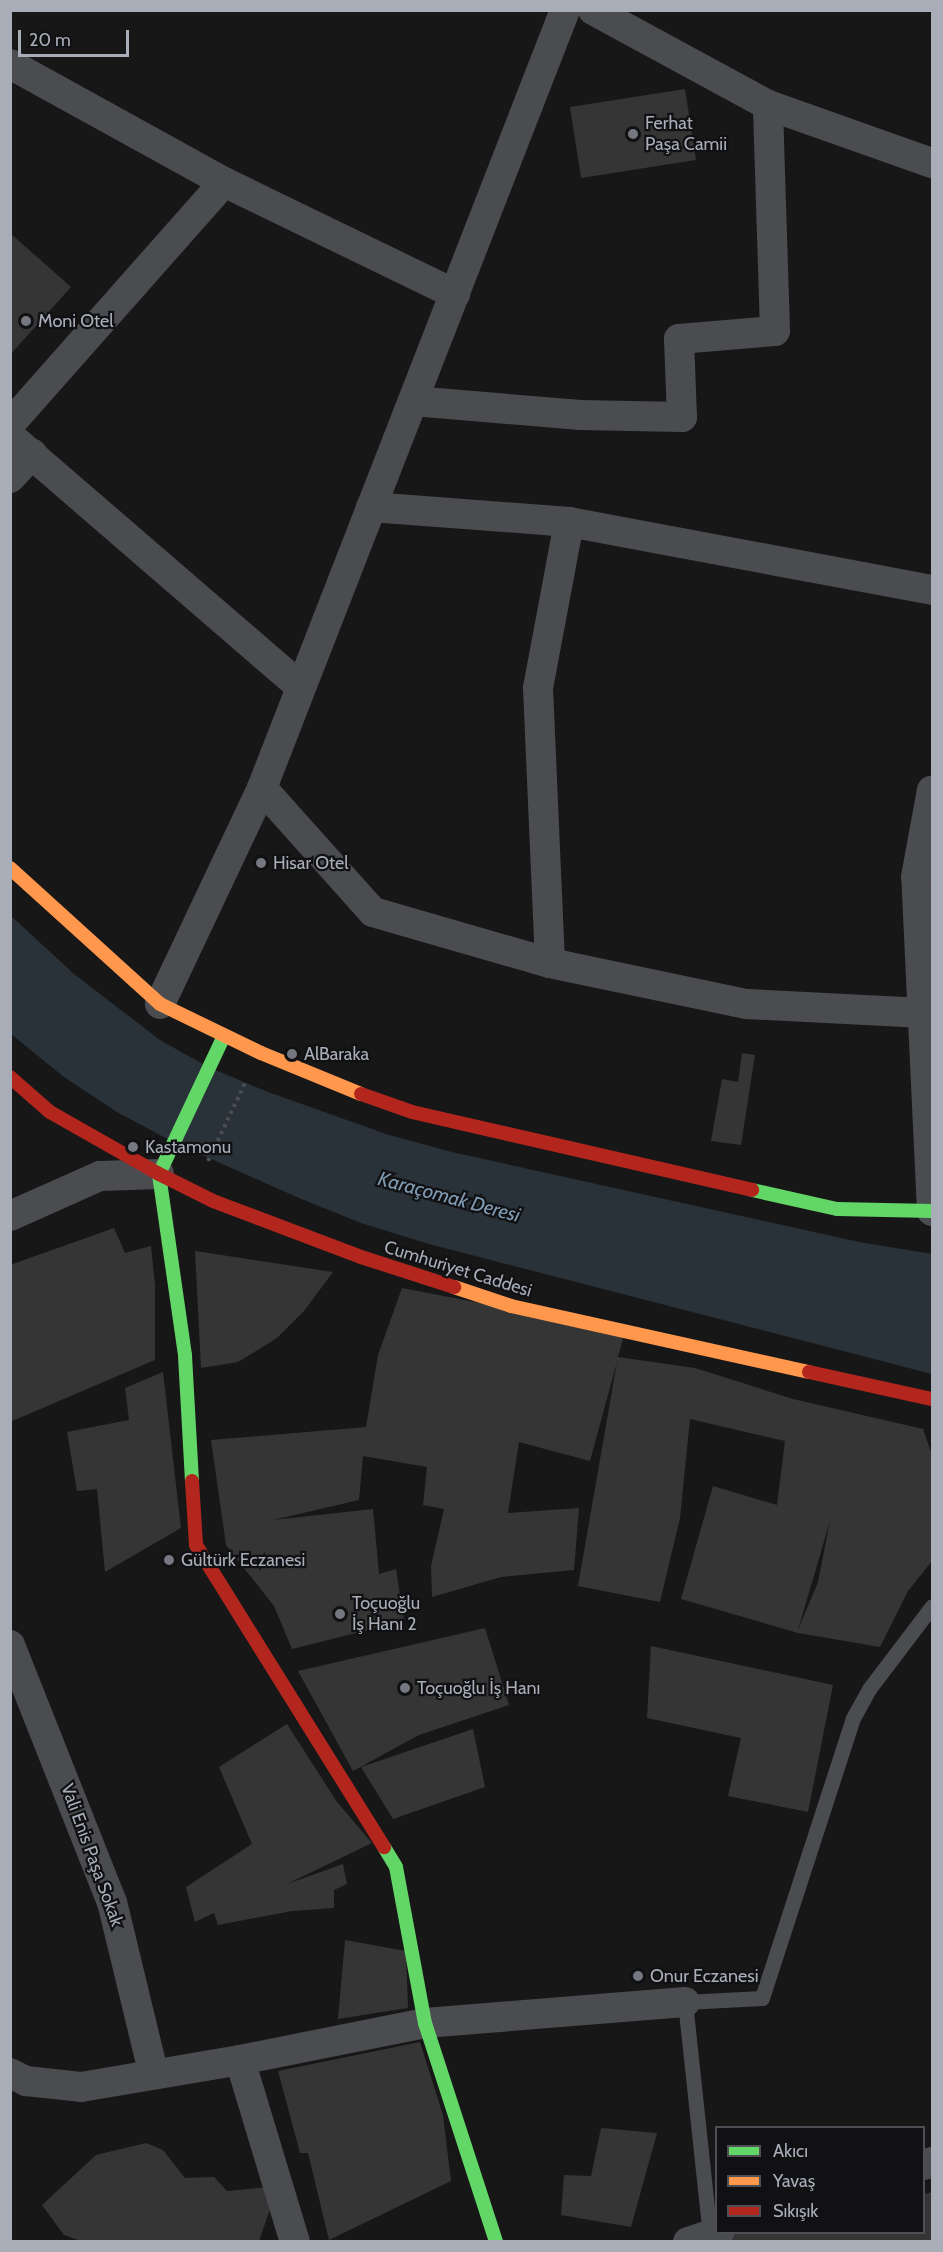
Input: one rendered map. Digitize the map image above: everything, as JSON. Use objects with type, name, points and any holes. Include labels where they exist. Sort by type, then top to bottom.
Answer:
[{"type":"main road","points":[[10,868],[160,1004],[224,1036],[412,1112],[837,1209],[932,1211]]},
{"type":"main road","points":[[224,1036],[159,1174],[185,1355],[196,1545],[396,1867],[425,2023],[496,2241]]},
{"type":"main road","name":"Cumhuriyet Caddesi","points":[[10,1077],[50,1112],[159,1174],[213,1201],[360,1257],[511,1306],[933,1399]]},
{"type":"street","points":[[160,1004],[262,788],[565,10]]},
{"type":"street","points":[[593,10],[768,105],[933,163]]},
{"type":"street","points":[[10,64],[224,182],[455,294]]},
{"type":"street","points":[[413,401],[580,415],[682,417],[679,339],[775,331],[768,105]]},
{"type":"street","points":[[10,424],[224,182]]},
{"type":"street","points":[[10,478],[21,445],[301,687]]},
{"type":"street","points":[[371,507],[569,522],[933,590]]},
{"type":"street","points":[[550,963],[538,688],[569,522]]},
{"type":"street","points":[[262,788],[373,912],[550,963],[747,1004],[924,1013]]},
{"type":"street","points":[[932,1211],[916,877],[933,790]]},
{"type":"street","points":[[10,1216],[100,1176],[159,1174]]},
{"type":"street","name":"Vali Enis Paşa Sokak","points":[[10,1645],[112,1902],[153,2072]]},
{"type":"street","points":[[10,2073],[26,2080],[81,2086],[153,2072],[240,2060],[425,2023],[685,2002]]},
{"type":"street","points":[[240,2060],[295,2241]]},
{"type":"lane","points":[[707,2238],[685,2002],[762,1998],[853,1718],[869,1689],[933,1606]]},
{"type":"path","points":[[204,1168],[248,1077]]},
{"type":"water","name":"Karaçomak Deresi","points":[[10,915],[74,974],[160,1040],[208,1067],[268,1092],[389,1135],[452,1152],[859,1242],[932,1254],[932,1374],[429,1244],[361,1223],[173,1142],[117,1112],[64,1077],[11,1034]]},
{"type":"building","name":"Ferhat Paşa Camii","points":[[685,89],[696,160],[581,178],[570,107]]},
{"type":"building","name":"Moni Otel","points":[[10,233],[71,287],[10,355]]},
{"type":"building","points":[[742,1053],[755,1055],[741,1145],[711,1141],[722,1079],[738,1082]]},
{"type":"building","points":[[114,1228],[125,1253],[151,1246],[155,1285],[155,1360],[10,1422],[10,1265]]},
{"type":"building","points":[[195,1251],[333,1272],[304,1311],[277,1338],[238,1362],[201,1368]]},
{"type":"building","points":[[402,1288],[625,1331],[618,1357],[695,1368],[793,1399],[923,1429],[932,1455],[932,1561],[908,1591],[880,1647],[798,1633],[681,1599],[713,1486],[777,1505],[785,1441],[690,1419],[680,1518],[660,1602],[578,1586],[617,1362],[590,1461],[519,1442],[508,1513],[579,1508],[574,1570],[501,1577],[432,1597],[431,1566],[444,1509],[423,1505],[427,1467],[363,1456],[359,1500],[273,1520],[373,1509],[379,1574],[396,1569],[404,1621],[292,1649],[274,1606],[226,1545],[211,1440],[366,1427],[378,1355]],"holes":[[[830,1521],[818,1582],[798,1630]]]},
{"type":"building","points":[[163,1372],[181,1528],[105,1572],[97,1489],[77,1491],[67,1432],[129,1420],[125,1388]]},
{"type":"building","name":"Toçuoğlu İş Hanı","points":[[485,1628],[509,1705],[419,1735],[353,1771],[298,1671]]},
{"type":"building","points":[[651,1646],[833,1685],[808,1812],[728,1796],[741,1738],[647,1718]]},
{"type":"building","points":[[287,1724],[337,1802],[372,1843],[287,1884],[343,1864],[347,1884],[334,1890],[334,1908],[292,1911],[218,1925],[214,1913],[195,1922],[186,1887],[252,1844],[219,1767]]},
{"type":"building","points":[[473,1729],[485,1787],[393,1819],[361,1767]]},
{"type":"building","points":[[345,1940],[406,1951],[408,2008],[338,2019]]},
{"type":"building","points":[[420,2042],[443,2115],[451,2181],[329,2240],[308,2153],[300,2153],[278,2071]]},
{"type":"building","points":[[601,2128],[657,2133],[631,2227],[561,2215],[564,2175],[591,2176]]},
{"type":"building","points":[[146,2143],[163,2150],[185,2178],[214,2177],[227,2191],[278,2186],[259,2241],[81,2241],[64,2235],[42,2205],[96,2155]]},
{"type":"building","points":[[932,2192],[932,2241],[731,2241],[729,2234],[925,2234],[925,2194]]},
{"type":"traffic: fast","points":[[192,1481],[185,1355],[159,1174],[224,1036]]},
{"type":"traffic: fast","points":[[752,1190],[837,1209],[932,1211]]},
{"type":"traffic: fast","points":[[384,1847],[396,1867],[425,2023],[496,2242]]},
{"type":"traffic: slow","points":[[10,868],[160,1004],[261,1053],[361,1094]]},
{"type":"traffic: slow","points":[[454,1287],[511,1306],[809,1372]]},
{"type":"traffic: jam","points":[[10,1077],[50,1112],[159,1174],[213,1201],[361,1257],[454,1287]]},
{"type":"traffic: jam","points":[[361,1094],[412,1112],[752,1190]]},
{"type":"traffic: jam","points":[[809,1372],[932,1399]]},
{"type":"traffic: jam","points":[[192,1481],[196,1545],[384,1847]]},
{"type":"place","name":"Ferhat Paşa Camii","points":[[633,134]]},
{"type":"place","name":"Moni Otel","points":[[26,321]]},
{"type":"place","name":"Hisar Otel","points":[[261,863]]},
{"type":"place","name":"AlBaraka","points":[[292,1054]]},
{"type":"place","name":"Kastamonu","points":[[133,1147]]},
{"type":"place","name":"Gültürk Eczanesi","points":[[169,1560]]},
{"type":"place","name":"Toçuoğlu İş Hanı 2","points":[[340,1614]]},
{"type":"place","name":"Toçuoğlu İş Hanı","points":[[405,1688]]},
{"type":"place","name":"Onur Eczanesi","points":[[638,1976]]}]
